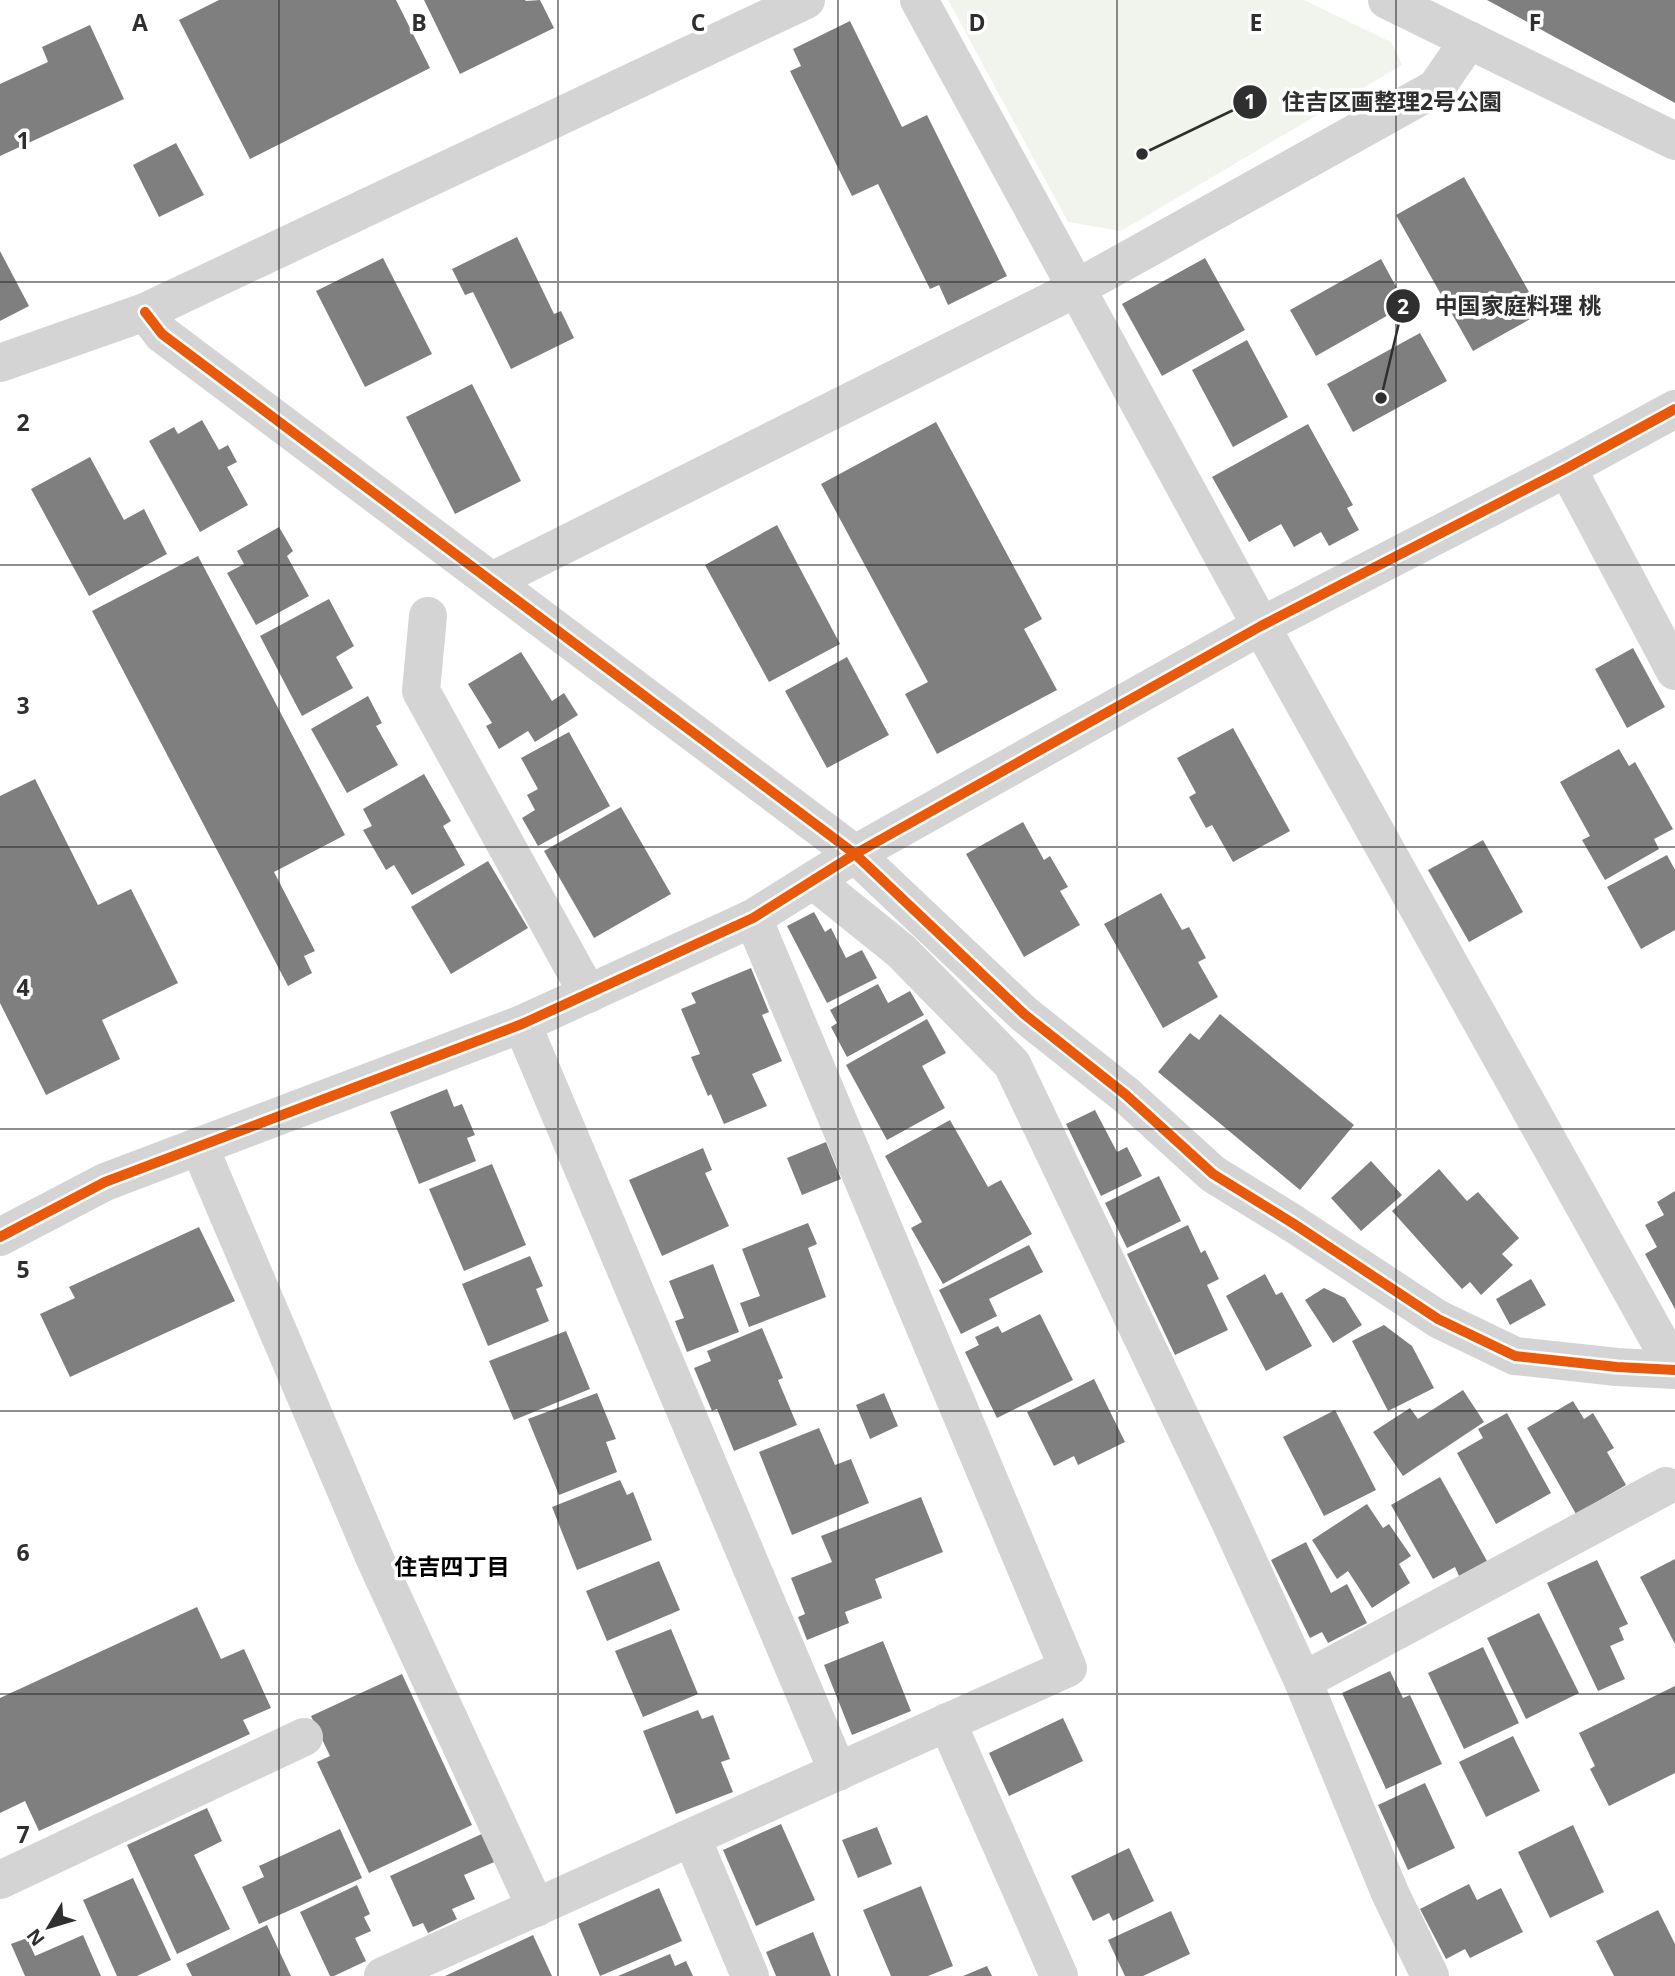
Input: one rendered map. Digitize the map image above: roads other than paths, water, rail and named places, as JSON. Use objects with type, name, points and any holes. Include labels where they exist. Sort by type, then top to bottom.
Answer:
[{"type":"street","points":[[0,363],[145,312],[806,0]]},
{"type":"street","points":[[919,0],[1261,626],[1675,1370]]},
{"type":"street","points":[[1387,0],[1675,141]]},
{"type":"street","points":[[492,581],[1077,288],[1436,88],[1469,40]]},
{"type":"street","points":[[145,312],[162,334],[855,854],[1024,1014],[1126,1095],[1213,1174],[1438,1319],[1515,1356],[1616,1367],[1675,1370]]},
{"type":"street","points":[[0,1237],[105,1182],[522,1024],[753,918],[855,854],[1261,626],[1567,468],[1675,409]]},
{"type":"street","points":[[1567,468],[1675,671]]},
{"type":"street","points":[[428,616],[421,691],[587,994]]},
{"type":"street","points":[[814,881],[901,951],[1012,1064],[1226,1513],[1303,1682],[1390,1893],[1430,1976]]},
{"type":"street","points":[[383,1976],[1068,1668],[753,918]]},
{"type":"street","points":[[522,1024],[838,1772]]},
{"type":"street","points":[[199,1146],[375,1559],[536,1908]]},
{"type":"street","points":[[1303,1682],[1666,1486]]},
{"type":"street","points":[[947,1722],[1059,1976]]},
{"type":"street","points":[[0,1880],[304,1737]]},
{"type":"street","points":[[692,1838],[750,1976]]},
{"type":"place","name":"住吉区画整理2号公園","points":[[1142,154]]},
{"type":"place","name":"中国家庭料理 桃","points":[[1381,398]]},
{"type":"district","name":"住吉四丁目","points":[[452,1566]]}]
